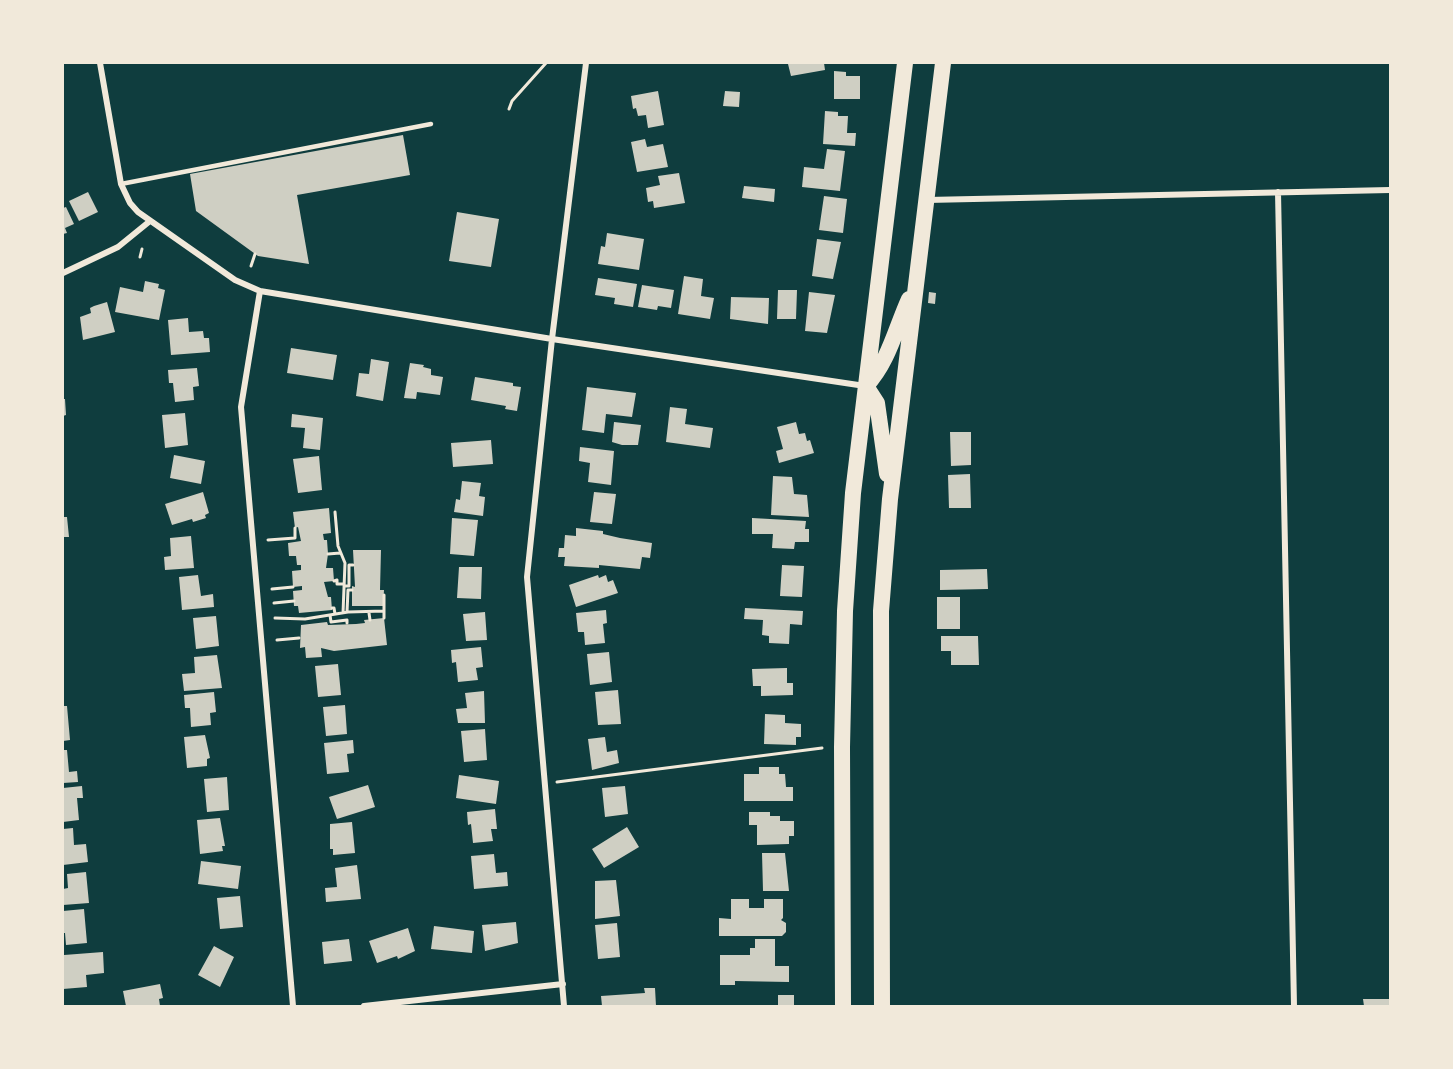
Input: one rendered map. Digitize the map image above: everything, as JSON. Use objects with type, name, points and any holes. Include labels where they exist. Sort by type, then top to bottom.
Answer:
[{"type":"highway","points":[[843,1006],[842,747],[845,610],[852,493],[905,63]]},
{"type":"highway","points":[[882,1006],[880,694],[882,611],[890,499],[943,63]]},
{"type":"highway","points":[[866,386],[886,360],[896,327],[916,284]]},
{"type":"highway","points":[[866,386],[876,403],[890,499]]},
{"type":"street","points":[[100,63],[122,184],[130,203],[150,221],[235,280],[260,291],[552,339],[866,386]]},
{"type":"street","points":[[564,1006],[543,784],[527,577],[552,339],[586,63]]},
{"type":"street","points":[[926,200],[1390,190]]},
{"type":"street","points":[[1278,192],[1294,1006]]},
{"type":"street","points":[[63,273],[118,248],[150,221]]},
{"type":"street","points":[[260,291],[242,393],[242,420],[293,1006]]},
{"type":"street","points":[[364,1006],[563,984]]},
{"type":"lane","points":[[122,184],[430,124]]},
{"type":"path","points":[[509,109],[512,101],[546,63]]},
{"type":"path","points":[[140,257],[142,249]]},
{"type":"path","points":[[251,266],[255,254]]},
{"type":"path","points":[[335,512],[340,553],[345,563],[345,612]]},
{"type":"path","points":[[330,527],[337,526]]},
{"type":"path","points":[[268,540],[296,540],[295,528]]},
{"type":"path","points":[[328,554],[340,553]]},
{"type":"path","points":[[334,580],[337,580],[337,584],[349,586],[349,565],[353,565]]},
{"type":"path","points":[[272,589],[293,587]]},
{"type":"path","points":[[345,612],[348,590],[352,590]]},
{"type":"path","points":[[384,595],[384,618]]},
{"type":"path","points":[[274,603],[294,601]]},
{"type":"path","points":[[332,608],[334,608],[331,622],[347,620],[347,623]]},
{"type":"path","points":[[275,618],[289,616],[305,619],[345,612],[384,611]]},
{"type":"path","points":[[369,613],[370,620]]},
{"type":"path","points":[[277,640],[299,638]]},
{"type":"path","points":[[543,784],[822,748]]},
{"type":"building","points":[[824,63],[825,70],[791,76],[788,64]]},
{"type":"building","points":[[834,71],[846,72],[846,76],[860,76],[860,99],[834,99]]},
{"type":"building","points":[[658,91],[664,125],[648,128],[646,115],[638,116],[636,108],[633,109],[631,96]]},
{"type":"building","points":[[725,91],[740,92],[739,107],[723,106]]},
{"type":"building","points":[[825,111],[838,112],[838,116],[848,116],[847,133],[856,133],[855,146],[823,144]]},
{"type":"building","points":[[403,135],[410,175],[297,195],[309,264],[258,256],[196,211],[190,174]]},
{"type":"building","points":[[645,139],[647,147],[663,144],[668,167],[637,172],[631,142]]},
{"type":"building","points":[[827,149],[845,151],[840,191],[802,187],[804,167],[824,169]]},
{"type":"building","points":[[679,173],[685,203],[654,208],[653,201],[648,202],[646,188],[660,185],[658,176]]},
{"type":"building","points":[[744,186],[775,189],[774,202],[742,198]]},
{"type":"building","points":[[88,192],[98,212],[79,221],[69,201]]},
{"type":"building","points":[[824,196],[847,199],[843,233],[819,230]]},
{"type":"building","points":[[66,207],[74,224],[65,228],[67,233],[63,234],[63,208]]},
{"type":"building","points":[[457,212],[499,219],[491,267],[449,261]]},
{"type":"building","points":[[607,233],[644,239],[639,270],[598,264],[601,246],[605,247]]},
{"type":"building","points":[[817,239],[841,242],[833,279],[812,276]]},
{"type":"building","points":[[684,276],[703,279],[701,296],[714,298],[710,319],[678,314]]},
{"type":"building","points":[[598,278],[637,284],[633,307],[614,304],[615,298],[595,295]]},
{"type":"building","points":[[145,281],[159,284],[158,288],[165,290],[159,320],[115,312],[120,287],[143,292]]},
{"type":"building","points":[[642,285],[674,290],[671,308],[658,306],[657,310],[638,307]]},
{"type":"building","points":[[778,290],[797,290],[796,319],[777,319]]},
{"type":"building","points":[[809,292],[835,295],[827,333],[805,331]]},
{"type":"building","points":[[929,292],[936,293],[935,304],[928,303]]},
{"type":"building","points":[[731,297],[769,298],[768,324],[730,319]]},
{"type":"building","points":[[107,302],[115,332],[83,340],[80,317],[91,313],[90,308]]},
{"type":"building","points":[[188,318],[189,332],[203,331],[204,338],[209,338],[210,352],[171,355],[168,320]]},
{"type":"building","points":[[291,348],[337,355],[333,380],[287,373]]},
{"type":"building","points":[[371,359],[389,362],[383,401],[356,396],[359,373],[369,374]]},
{"type":"building","points":[[410,363],[424,365],[423,367],[431,369],[431,375],[443,377],[440,395],[417,392],[416,399],[404,398]]},
{"type":"building","points":[[197,368],[199,386],[193,387],[194,400],[175,402],[173,383],[169,383],[168,370]]},
{"type":"building","points":[[475,377],[513,383],[513,386],[521,387],[517,411],[505,409],[506,406],[471,400]]},
{"type":"building","points":[[587,387],[636,393],[632,417],[606,414],[604,433],[582,430]]},
{"type":"building","points":[[63,399],[65,399],[66,415],[63,416]]},
{"type":"building","points":[[670,407],[687,409],[685,424],[713,428],[710,448],[666,442]]},
{"type":"building","points":[[185,413],[188,445],[165,448],[162,415]]},
{"type":"building","points":[[292,414],[323,418],[320,450],[303,448],[305,428],[291,427]]},
{"type":"building","points":[[614,422],[641,425],[638,445],[622,445],[612,442]]},
{"type":"building","points":[[796,422],[799,434],[805,433],[814,453],[779,463],[776,451],[783,449],[777,427]]},
{"type":"building","points":[[950,432],[971,432],[971,465],[951,466]]},
{"type":"building","points":[[491,440],[493,464],[453,467],[451,443]]},
{"type":"building","points":[[580,447],[614,451],[611,485],[588,482],[590,463],[579,461]]},
{"type":"building","points":[[174,455],[205,461],[201,484],[170,478]]},
{"type":"building","points":[[319,456],[322,490],[298,493],[293,459]]},
{"type":"building","points":[[970,474],[971,508],[949,508],[948,475]]},
{"type":"building","points":[[773,476],[792,477],[794,494],[807,495],[809,517],[771,515]]},
{"type":"building","points":[[462,481],[481,483],[479,496],[485,497],[483,516],[454,512],[456,499],[460,500]]},
{"type":"building","points":[[203,492],[209,513],[205,515],[206,518],[193,522],[192,519],[172,525],[165,504]]},
{"type":"building","points":[[594,492],[616,494],[612,524],[590,522]]},
{"type":"building","points":[[329,508],[331,533],[323,534],[324,540],[327,540],[326,568],[333,568],[334,581],[324,582],[328,597],[331,597],[332,610],[299,613],[298,606],[294,606],[293,591],[302,590],[302,586],[293,587],[292,571],[301,570],[301,565],[297,565],[296,556],[289,556],[288,543],[301,541],[298,527],[295,528],[293,512]]},
{"type":"building","points":[[63,517],[67,517],[69,537],[63,537]]},
{"type":"building","points":[[452,518],[478,520],[474,556],[450,554]]},
{"type":"building","points":[[752,518],[806,521],[805,529],[809,529],[809,542],[795,542],[794,549],[772,548],[773,534],[752,534]]},
{"type":"building","points":[[576,528],[603,531],[603,534],[652,543],[650,558],[642,557],[640,569],[599,565],[599,568],[564,566],[565,557],[558,557],[559,548],[564,548],[565,535],[576,536]]},
{"type":"building","points":[[191,536],[194,568],[165,570],[164,557],[171,556],[170,538]]},
{"type":"building","points":[[353,550],[381,550],[380,590],[384,590],[383,606],[352,606],[352,586],[355,587]]},
{"type":"building","points":[[782,565],[804,566],[802,597],[780,596]]},
{"type":"building","points":[[459,567],[482,567],[481,599],[457,598]]},
{"type":"building","points":[[987,569],[988,589],[940,590],[940,570]]},
{"type":"building","points":[[198,575],[201,596],[213,594],[214,607],[182,610],[179,577]]},
{"type":"building","points":[[598,575],[599,578],[606,575],[608,582],[613,580],[618,593],[576,607],[569,585]]},
{"type":"building","points":[[937,597],[960,597],[960,629],[937,629]]},
{"type":"building","points":[[745,608],[803,611],[802,625],[790,624],[789,644],[769,643],[769,636],[762,635],[763,620],[744,619]]},
{"type":"building","points":[[606,610],[607,623],[603,624],[605,643],[585,645],[584,632],[578,632],[576,613]]},
{"type":"building","points":[[485,612],[487,640],[466,641],[463,614]]},
{"type":"building","points":[[216,616],[219,646],[196,649],[193,618]]},
{"type":"building","points":[[384,618],[387,645],[334,651],[321,648],[322,657],[306,658],[305,647],[300,648],[301,625],[327,622],[328,625],[356,624],[365,623],[364,620]]},
{"type":"building","points":[[941,636],[978,636],[979,665],[951,665],[951,651],[941,651]]},
{"type":"building","points":[[481,647],[483,667],[476,668],[478,680],[458,682],[456,662],[452,663],[451,650]]},
{"type":"building","points":[[609,652],[612,682],[590,685],[587,654]]},
{"type":"building","points":[[217,655],[222,688],[184,691],[182,674],[195,673],[194,657]]},
{"type":"building","points":[[338,664],[341,695],[318,697],[315,666]]},
{"type":"building","points":[[787,668],[787,683],[793,683],[793,695],[761,696],[761,686],[753,686],[752,669]]},
{"type":"building","points":[[618,690],[621,724],[598,725],[595,692]]},
{"type":"building","points":[[484,691],[485,723],[458,723],[456,709],[467,708],[465,693]]},
{"type":"building","points":[[214,692],[216,712],[210,713],[211,725],[191,727],[190,708],[185,708],[184,695]]},
{"type":"building","points":[[345,705],[347,734],[326,736],[323,707]]},
{"type":"building","points":[[63,706],[67,706],[70,740],[63,741]]},
{"type":"building","points":[[765,714],[785,715],[785,723],[801,724],[801,737],[796,737],[796,745],[764,744]]},
{"type":"building","points":[[485,729],[487,760],[464,762],[461,731]]},
{"type":"building","points":[[205,735],[210,758],[207,759],[207,766],[187,768],[184,737]]},
{"type":"building","points":[[605,737],[607,752],[617,750],[619,763],[592,770],[588,739]]},
{"type":"building","points":[[353,740],[354,753],[347,754],[349,772],[327,774],[324,743]]},
{"type":"building","points":[[63,750],[67,750],[69,772],[77,771],[78,782],[63,783]]},
{"type":"building","points":[[759,767],[779,767],[779,774],[785,774],[786,787],[793,787],[793,801],[744,801],[744,774],[759,774]]},
{"type":"building","points":[[459,775],[499,781],[496,804],[456,798]]},
{"type":"building","points":[[227,777],[229,810],[207,812],[204,779]]},
{"type":"building","points":[[368,785],[375,807],[337,819],[329,797]]},
{"type":"building","points":[[82,786],[83,798],[77,798],[79,820],[63,822],[63,788]]},
{"type":"building","points":[[625,786],[628,814],[605,817],[602,788]]},
{"type":"building","points":[[495,809],[497,829],[491,829],[493,841],[473,843],[467,812]]},
{"type":"building","points":[[749,812],[770,812],[770,816],[780,816],[780,821],[794,821],[794,836],[789,836],[789,844],[757,845],[757,825],[749,825]]},
{"type":"building","points":[[220,818],[225,846],[222,846],[223,851],[200,854],[197,820]]},
{"type":"building","points":[[352,822],[355,853],[333,855],[333,849],[330,849],[330,824]]},
{"type":"building","points":[[627,827],[639,847],[604,868],[592,849]]},
{"type":"building","points":[[73,828],[74,845],[86,844],[88,862],[63,865],[63,829]]},
{"type":"building","points":[[762,853],[785,853],[789,891],[763,891]]},
{"type":"building","points":[[494,854],[496,873],[507,872],[508,886],[474,889],[471,856]]},
{"type":"building","points":[[201,861],[241,866],[238,889],[198,884]]},
{"type":"building","points":[[357,865],[361,899],[326,902],[325,888],[337,887],[335,868]]},
{"type":"building","points":[[86,872],[89,903],[63,905],[63,889],[68,888],[67,874]]},
{"type":"building","points":[[616,880],[620,916],[595,919],[595,881]]},
{"type":"building","points":[[240,896],[243,927],[220,929],[217,898]]},
{"type":"building","points":[[731,899],[749,899],[749,908],[764,908],[764,899],[783,899],[783,918],[781,920],[786,923],[786,932],[782,936],[719,936],[719,918],[731,919]]},
{"type":"building","points":[[84,909],[87,943],[66,945],[65,933],[63,933],[63,911]]},
{"type":"building","points":[[516,922],[518,943],[485,951],[482,925]]},
{"type":"building","points":[[617,923],[620,957],[598,959],[595,925]]},
{"type":"building","points":[[434,926],[474,931],[472,953],[431,949]]},
{"type":"building","points":[[408,928],[415,951],[398,959],[397,956],[377,963],[369,941]]},
{"type":"building","points":[[349,939],[352,961],[324,964],[322,942]]},
{"type":"building","points":[[755,939],[775,939],[775,966],[789,966],[789,982],[735,981],[735,985],[720,985],[720,955],[750,955],[750,948],[755,948]]},
{"type":"building","points":[[214,946],[234,957],[220,987],[198,975]]},
{"type":"building","points":[[103,952],[104,973],[86,975],[87,987],[63,989],[64,955]]},
{"type":"building","points":[[160,984],[163,998],[159,999],[160,1006],[126,1006],[123,991]]},
{"type":"building","points":[[644,988],[655,988],[656,1006],[602,1006],[601,996],[645,993]]},
{"type":"building","points":[[778,995],[794,995],[794,1006],[778,1006]]},
{"type":"building","points":[[1363,999],[1389,999],[1389,1006],[1364,1006]]}]
